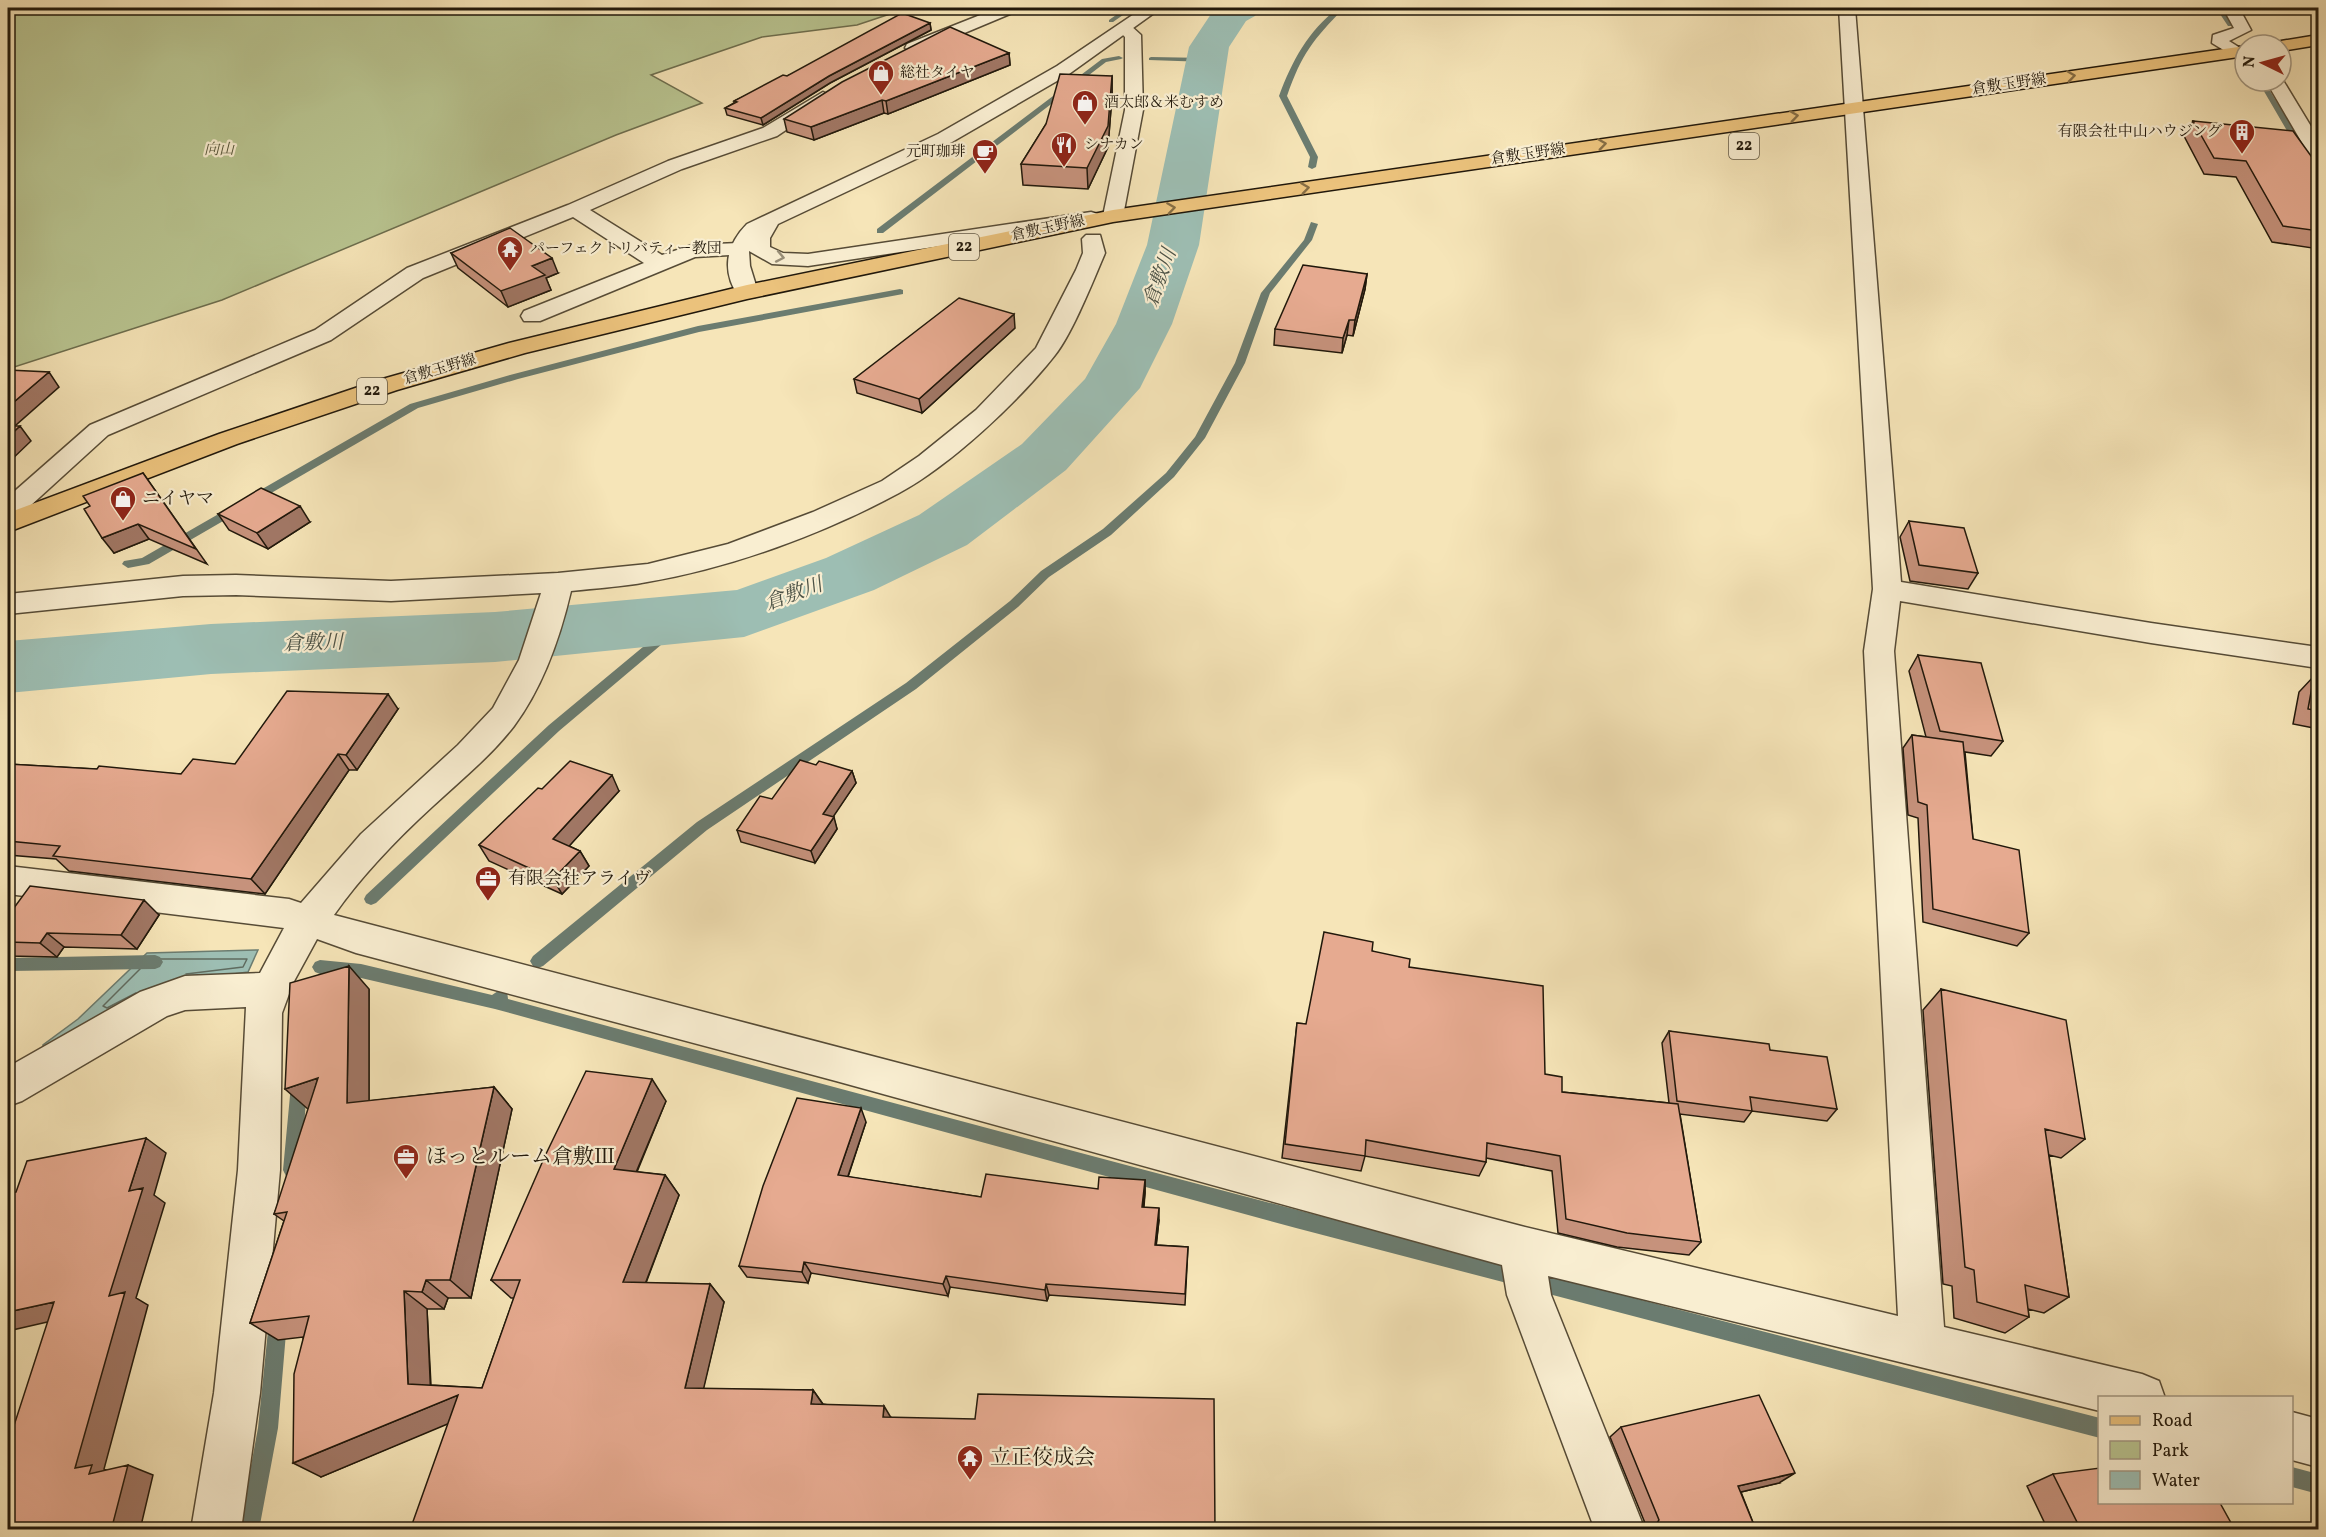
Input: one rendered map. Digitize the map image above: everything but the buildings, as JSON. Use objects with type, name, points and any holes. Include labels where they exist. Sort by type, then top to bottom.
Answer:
[{"type":"main road","points":[[2293,44],[2319,40]]},
{"type":"main road","name":"倉敷玉野線","points":[[8,523],[228,440],[388,385],[518,348],[814,278],[1112,231],[1247,196],[1857,124],[2233,62]]},
{"type":"main road","name":"倉敷玉野線","points":[[814,278],[1112,231]]},
{"type":"street","points":[[898,56],[929,39],[1011,8]]},
{"type":"street","points":[[747,292],[736,258],[742,238],[772,218],[945,138],[1063,70],[1153,8]]},
{"type":"street","points":[[1846,8],[1857,124],[1887,589],[1879,651],[1922,1346]]},
{"type":"street","points":[[2231,8],[2243,30],[2235,33]]},
{"type":"street","points":[[8,604],[183,586],[236,585],[391,591],[557,589],[648,573],[736,551],[823,518],[891,487],[928,462],[985,415],[1046,351],[1088,270],[1094,253],[1112,231],[1134,110],[1133,35],[1124,28]]},
{"type":"street","points":[[2233,34],[2219,39],[2220,43],[2233,54]]},
{"type":"street","points":[[8,511],[99,430],[323,335],[415,273],[575,210],[675,165],[770,132],[837,88]]},
{"type":"street","points":[[2282,93],[2319,153]]},
{"type":"street","points":[[575,210],[662,265]]},
{"type":"street","points":[[772,218],[759,238],[759,250],[780,259],[808,260],[1020,227],[1112,231]]},
{"type":"street","points":[[532,316],[692,252],[739,249]]},
{"type":"street","points":[[216,1530],[238,1381],[259,1170],[263,1013],[270,989],[289,952],[309,922],[391,825],[472,750],[505,712],[531,667],[557,589]]},
{"type":"street","points":[[1887,589],[2151,633],[2319,657]]},
{"type":"street","points":[[8,880],[289,915],[356,938],[848,1066],[1524,1268],[1922,1346],[2134,1396]]},
{"type":"street","points":[[8,1088],[154,1004],[185,993],[270,989]]},
{"type":"street","points":[[1524,1268],[1620,1530]]},
{"type":"street","points":[[2293,1436],[2319,1443]]},
{"type":"green space","name":"向山","points":[[8,8],[908,8],[857,25],[762,37],[651,75],[702,103],[616,135],[222,300],[8,369]]},
{"type":"water","points":[[258,950],[248,972],[174,982],[43,1050],[43,1045],[78,1019],[147,953]]},
{"type":"waterway","points":[[1111,21],[1130,8]]},
{"type":"waterway","name":"倉敷川","points":[[8,667],[211,649],[495,637],[744,613],[850,574],[943,530],[1044,457],[1110,388],[1144,324],[1173,245],[1209,47],[1231,13],[1241,8]]},
{"type":"waterway","points":[[1312,167],[1314,157],[1283,96],[1298,58],[1312,36],[1341,8]]},
{"type":"waterway","points":[[2219,8],[2230,25]]},
{"type":"waterway","points":[[2314,8],[2318,9]]},
{"type":"waterway","points":[[880,231],[1104,60],[1119,58]]},
{"type":"waterway","points":[[1151,59],[1207,60]]},
{"type":"waterway","points":[[2267,93],[2294,136]]},
{"type":"waterway","points":[[538,961],[702,826],[911,686],[1014,604],[1045,574],[1107,532],[1170,475],[1200,438],[1240,363],[1266,293],[1308,240],[1314,224]]},
{"type":"waterway","points":[[128,564],[145,561],[414,406],[514,377],[698,329],[900,292]]},
{"type":"waterway","points":[[371,899],[554,728],[683,620]]},
{"type":"waterway","points":[[8,965],[155,962]]},
{"type":"waterway","points":[[320,967],[361,971],[495,1002]]},
{"type":"waterway","points":[[495,1002],[501,996]]},
{"type":"waterway","points":[[495,1002],[1296,1219],[2098,1427]]},
{"type":"waterway","points":[[292,1170],[299,1085]]},
{"type":"waterway","points":[[249,1530],[268,1428],[278,1321]]},
{"type":"waterway","points":[[2293,1477],[2318,1484]]},
{"type":"place","name":"総社タイヤ","points":[[881,96]]},
{"type":"place","name":"酒太郎＆米むすめ","points":[[1085,126]]},
{"type":"place","name":"有限会社中山ハウジング","points":[[2242,155]]},
{"type":"place","name":"シナカン","points":[[1064,168]]},
{"type":"place","name":"元町珈琲","points":[[985,175]]},
{"type":"place","name":"パーフェクトリバティー教団","points":[[510,272]]},
{"type":"place","name":"ニイヤマ","points":[[123,522]]},
{"type":"place","name":"有限会社アライヴ","points":[[488,902]]},
{"type":"place","name":"ほっとルーム倉敷Ⅲ","points":[[406,1180]]},
{"type":"place","name":"立正佼成会","points":[[970,1481]]}]
